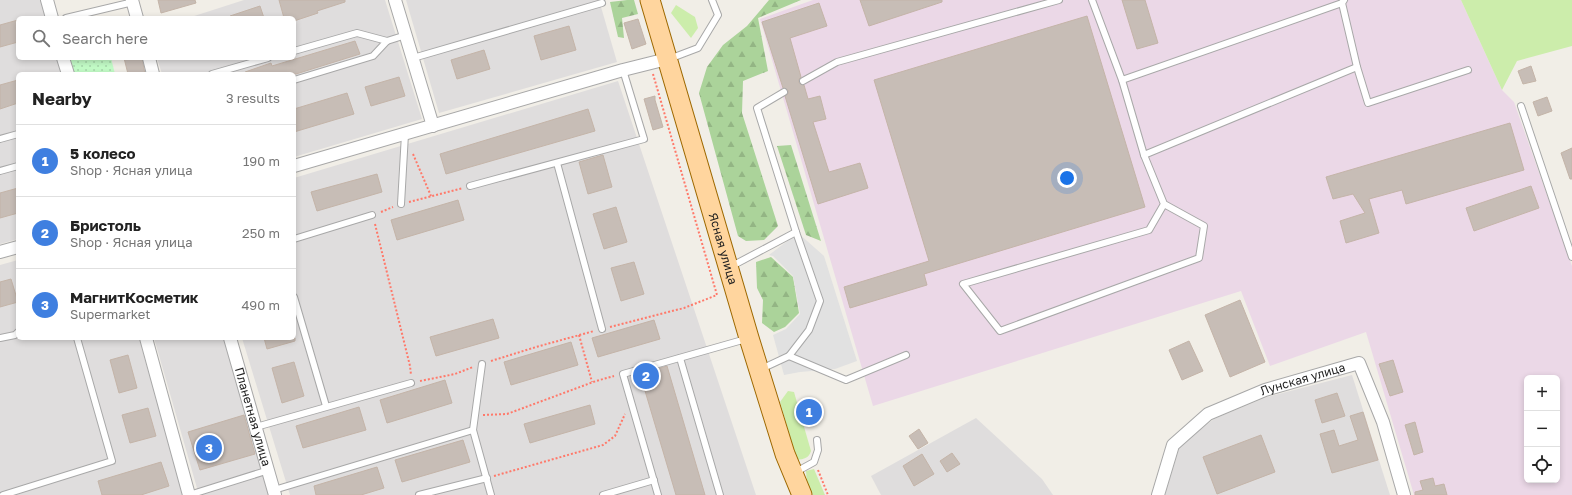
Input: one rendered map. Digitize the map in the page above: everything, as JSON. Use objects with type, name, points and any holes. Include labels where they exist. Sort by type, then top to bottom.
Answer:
[{"type":"main road","name":"Ясная улица","points":[[650,0],[659,61],[729,268],[785,454],[802,495]]},
{"type":"street","points":[[47,0],[51,16]]},
{"type":"street","points":[[395,0],[433,126]]},
{"type":"street","points":[[132,1],[136,16]]},
{"type":"street","points":[[64,60],[67,72]]},
{"type":"street","points":[[150,60],[153,72]]},
{"type":"street","points":[[296,165],[623,70],[659,61]]},
{"type":"street","points":[[0,252],[16,248]]},
{"type":"street","points":[[147,340],[189,495]]},
{"type":"street","name":"Планетная улица","points":[[231,340],[274,492]]},
{"type":"street","name":"Лунская улица","points":[[1158,495],[1173,444],[1208,414],[1265,390],[1359,363],[1383,422],[1404,495]]},
{"type":"lane","points":[[659,61],[698,48],[718,15],[712,0]]},
{"type":"lane","points":[[803,81],[837,62],[1059,0]]},
{"type":"lane","points":[[1092,0],[1122,80],[1144,155],[1164,204],[1204,226],[1199,258],[1000,331],[963,284],[1149,230],[1164,204]]},
{"type":"lane","points":[[74,16],[132,1]]},
{"type":"lane","points":[[1122,80],[1343,1],[1357,67],[1368,103],[1468,70]]},
{"type":"lane","points":[[413,58],[602,3]]},
{"type":"lane","points":[[296,50],[357,33],[387,41]]},
{"type":"lane","points":[[296,79],[373,56],[387,41],[406,35]]},
{"type":"lane","points":[[219,72],[261,60]]},
{"type":"lane","points":[[1144,155],[1357,67]]},
{"type":"lane","points":[[470,186],[644,139],[623,70]]},
{"type":"lane","points":[[759,370],[789,356],[809,330],[820,301],[796,232],[757,108],[784,92]]},
{"type":"lane","points":[[1521,106],[1572,257]]},
{"type":"lane","points":[[402,204],[405,134]]},
{"type":"lane","points":[[0,139],[16,135]]},
{"type":"lane","points":[[557,163],[602,329]]},
{"type":"lane","points":[[0,171],[16,167]]},
{"type":"lane","points":[[296,238],[372,215]]},
{"type":"lane","points":[[729,268],[796,232]]},
{"type":"lane","points":[[296,304],[326,406]]},
{"type":"lane","points":[[0,338],[16,333]]},
{"type":"lane","points":[[658,495],[623,374],[750,338]]},
{"type":"lane","points":[[3,495],[112,461],[78,340]]},
{"type":"lane","points":[[789,356],[846,380],[906,355]]},
{"type":"lane","points":[[680,358],[720,495]]},
{"type":"lane","points":[[482,364],[473,430],[492,495]]},
{"type":"lane","points":[[256,427],[411,383]]},
{"type":"lane","points":[[274,492],[473,430]]},
{"type":"lane","points":[[793,474],[814,462],[818,450],[817,440]]},
{"type":"lane","points":[[189,495],[268,470]]},
{"type":"lane","points":[[419,495],[486,478]]},
{"type":"lane","points":[[603,495],[654,480]]},
{"type":"path","points":[[470,186],[402,204],[372,215],[410,366],[411,383],[455,374],[482,364],[579,335],[684,308],[717,295],[659,61]]},
{"type":"path","points":[[405,134],[431,196]]},
{"type":"path","points":[[579,335],[592,382]]},
{"type":"path","points":[[475,415],[507,414],[592,382],[623,374]]},
{"type":"path","points":[[486,478],[603,445],[615,436],[631,401]]},
{"type":"path","points":[[814,462],[828,495]]},
{"type":"shaded area","points":[[0,0],[42,0],[47,16],[16,16],[16,60],[60,60],[63,72],[16,72],[16,240],[0,244]]},
{"type":"shaded area","points":[[244,0],[385,0],[422,119],[296,156],[296,72],[161,72],[158,60],[296,60],[296,16],[194,16]]},
{"type":"shaded area","points":[[406,0],[599,0],[617,62],[439,113]]},
{"type":"shaded area","points":[[813,0],[1461,0],[1502,90],[1514,102],[1572,266],[1572,495],[1414,495],[1366,332],[1270,366],[1241,291],[873,406],[760,19]]},
{"type":"shaded area","points":[[618,81],[756,495],[290,495],[243,340],[296,340],[296,177]]},
{"type":"shaded area","points":[[798,233],[824,256],[857,361],[835,369],[784,375],[773,335],[786,329],[800,314],[793,276],[773,256],[769,255]]},
{"type":"shaded area","points":[[16,261],[16,340],[140,340],[183,495],[0,495],[0,265]]},
{"type":"shaded area","points":[[155,340],[226,340],[272,495],[199,495]]},
{"type":"shaded area","points":[[1352,375],[1390,495],[1165,495],[1180,445],[1214,419],[1267,397]]},
{"type":"shaded area","points":[[976,418],[1042,479],[1053,495],[881,495],[871,476]]},
{"type":"green space","points":[[634,0],[638,14],[622,18],[624,38],[618,37],[610,2]]},
{"type":"green space","points":[[769,0],[801,0],[758,18],[768,71],[743,81],[742,113],[778,226],[764,240],[746,241],[738,236],[699,93],[707,67],[723,45],[747,26]]},
{"type":"green space","points":[[1461,0],[1572,0],[1572,46],[1517,61],[1502,90]]},
{"type":"green space","points":[[676,5],[695,17],[698,28],[691,38],[671,13]]},
{"type":"green space","points":[[69,60],[112,60],[114,72],[72,72]]},
{"type":"green space","points":[[791,145],[821,241],[806,235],[777,146]]},
{"type":"green space","points":[[771,257],[793,277],[799,313],[785,327],[774,332],[762,323],[763,300],[757,288],[756,262]]},
{"type":"green space","points":[[788,391],[794,392],[811,451],[806,458],[797,460],[780,402]]},
{"type":"green space","points":[[814,469],[825,495],[813,495],[807,484],[806,471]]},
{"type":"building","points":[[158,0],[195,0],[196,3],[161,13]]},
{"type":"building","points":[[279,0],[345,0],[345,2],[317,11],[318,13],[296,20],[296,16],[283,16]]},
{"type":"building","points":[[860,0],[942,0],[942,2],[869,26]]},
{"type":"building","points":[[1122,0],[1145,0],[1158,43],[1137,49]]},
{"type":"building","points":[[819,3],[827,26],[790,38],[801,77],[799,79],[799,83],[804,85],[808,99],[820,96],[826,119],[813,122],[829,172],[860,163],[868,188],[818,204],[785,96],[788,94],[788,90],[783,88],[762,22]]},
{"type":"building","points":[[260,6],[263,16],[230,16]]},
{"type":"building","points":[[1087,16],[1145,207],[924,274],[927,285],[850,308],[844,287],[929,261],[874,80]]},
{"type":"building","points":[[638,19],[646,44],[632,49],[624,23]]},
{"type":"building","points":[[16,21],[16,43],[0,47],[0,25]]},
{"type":"building","points":[[569,26],[576,50],[541,60],[534,36]]},
{"type":"building","points":[[355,41],[360,54],[296,74],[296,72],[245,72],[271,63],[272,66]]},
{"type":"building","points":[[484,50],[490,69],[457,79],[451,60]]},
{"type":"building","points":[[124,60],[142,60],[145,72],[128,72]]},
{"type":"building","points":[[1531,66],[1536,81],[1523,84],[1518,71]]},
{"type":"building","points":[[399,77],[405,96],[371,106],[365,87]]},
{"type":"building","points":[[16,81],[16,104],[0,109],[0,85]]},
{"type":"building","points":[[347,93],[354,114],[296,131],[296,108]]},
{"type":"building","points":[[655,96],[663,127],[653,130],[644,99]]},
{"type":"building","points":[[1547,97],[1552,111],[1538,116],[1533,102]]},
{"type":"building","points":[[588,109],[595,131],[446,174],[440,154]]},
{"type":"building","points":[[1510,123],[1524,170],[1406,204],[1402,190],[1369,199],[1379,233],[1346,243],[1340,221],[1365,213],[1353,194],[1333,199],[1326,177]]},
{"type":"building","points":[[1572,148],[1572,179],[1570,179],[1561,153]]},
{"type":"building","points":[[603,155],[612,187],[588,194],[579,162]]},
{"type":"building","points":[[377,174],[382,192],[317,211],[311,192]]},
{"type":"building","points":[[1531,186],[1539,208],[1474,231],[1466,208]]},
{"type":"building","points":[[16,189],[16,214],[0,218],[0,193]]},
{"type":"building","points":[[458,200],[464,220],[397,240],[391,220]]},
{"type":"building","points":[[616,207],[627,242],[604,249],[593,214]]},
{"type":"building","points":[[634,262],[644,294],[621,301],[611,268]]},
{"type":"building","points":[[11,279],[16,295],[16,303],[0,307],[0,282]]},
{"type":"building","points":[[1240,300],[1265,362],[1230,377],[1205,315]]},
{"type":"building","points":[[493,319],[499,338],[436,356],[430,337]]},
{"type":"building","points":[[654,320],[660,339],[598,357],[592,338]]},
{"type":"building","points":[[265,340],[295,340],[295,341],[267,349]]},
{"type":"building","points":[[1189,341],[1203,371],[1182,380],[1169,350]]},
{"type":"building","points":[[571,342],[578,365],[511,385],[504,362]]},
{"type":"building","points":[[128,355],[137,388],[119,393],[110,360]]},
{"type":"building","points":[[1393,360],[1403,392],[1390,396],[1379,364]]},
{"type":"building","points":[[294,362],[304,396],[282,403],[272,368]]},
{"type":"building","points":[[667,366],[705,495],[676,495],[640,374]]},
{"type":"building","points":[[445,380],[452,403],[387,423],[380,400]]},
{"type":"building","points":[[1337,393],[1345,416],[1322,423],[1315,400]]},
{"type":"building","points":[[590,405],[595,424],[530,443],[524,424]]},
{"type":"building","points":[[359,407],[366,430],[303,448],[296,426]]},
{"type":"building","points":[[148,408],[156,436],[130,443],[122,415]]},
{"type":"building","points":[[1363,412],[1378,460],[1332,473],[1320,434],[1334,430],[1339,446],[1358,440],[1350,416]]},
{"type":"building","points":[[244,415],[255,454],[200,470],[188,432]]},
{"type":"building","points":[[1415,422],[1423,452],[1414,455],[1405,425]]},
{"type":"building","points":[[919,429],[928,443],[918,449],[909,436]]},
{"type":"building","points":[[1261,435],[1275,472],[1217,494],[1203,457]]},
{"type":"building","points":[[463,440],[470,462],[402,482],[395,460]]},
{"type":"building","points":[[952,453],[960,464],[947,472],[940,461]]},
{"type":"building","points":[[922,454],[934,474],[914,486],[903,466]]},
{"type":"building","points":[[161,462],[169,486],[141,495],[102,495],[98,481]]},
{"type":"building","points":[[377,467],[384,488],[361,495],[316,495],[314,486]]},
{"type":"building","points":[[1433,478],[1435,486],[1444,484],[1447,495],[1415,495],[1415,492],[1423,490],[1420,481]]},
{"type":"place","name":"Бристоль","points":[[646,376]]},
{"type":"place","name":"5 колесо","points":[[809,412]]},
{"type":"place","name":"МагнитКосметик","points":[[209,448]]}]
